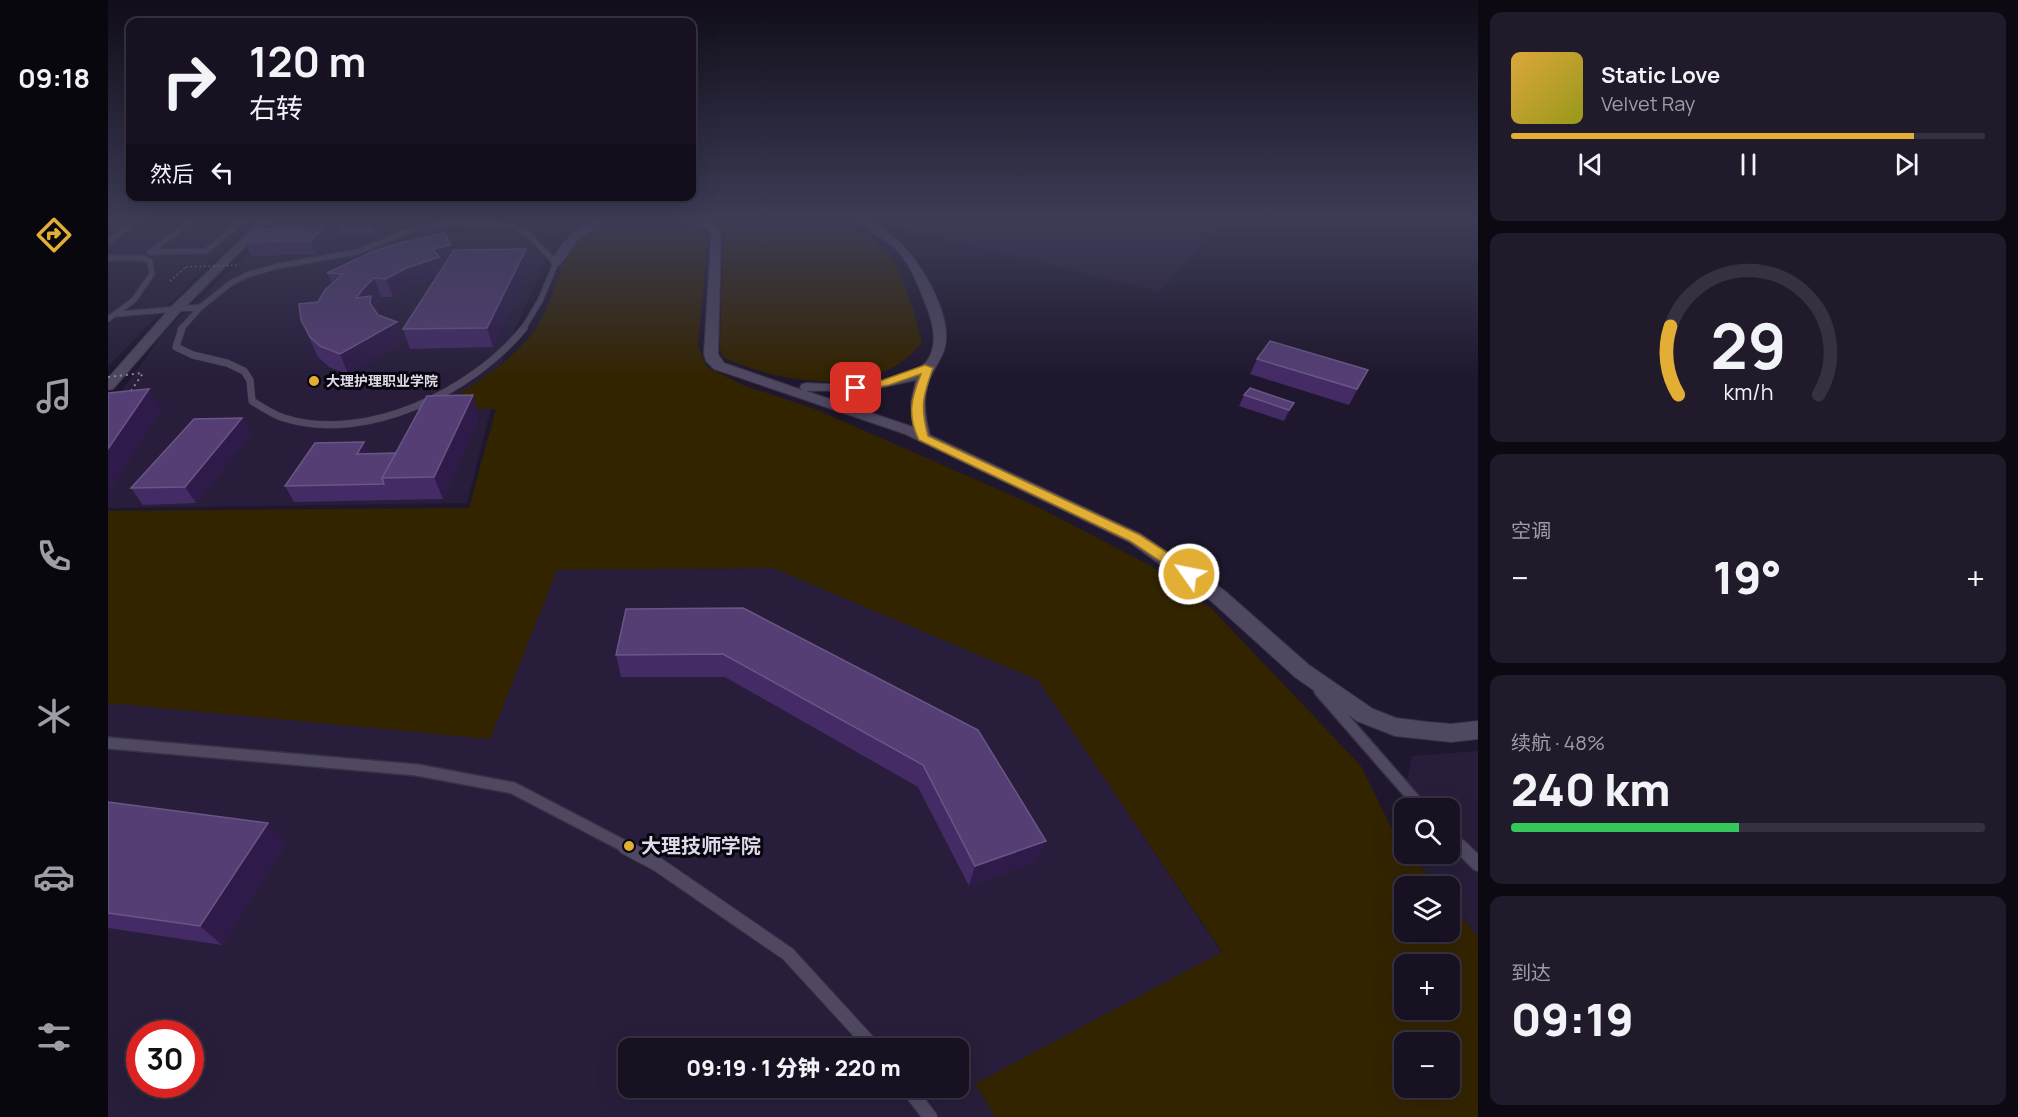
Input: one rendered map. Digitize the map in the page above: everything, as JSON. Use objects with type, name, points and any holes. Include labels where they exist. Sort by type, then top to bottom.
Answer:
[{"type":"street","points":[[108,386],[175,310],[213,273]]},
{"type":"street","points":[[714,273],[711,354],[713,361],[726,369],[814,396],[923,438],[1135,538],[1218,596],[1302,671],[1365,715],[1395,727],[1451,733],[1478,730]]},
{"type":"street","points":[[915,273],[936,317],[940,333],[937,353],[928,368],[917,397],[917,416],[923,438]]},
{"type":"street","points":[[769,383],[834,389],[856,388],[885,383],[928,368]]},
{"type":"lane","points":[[108,319],[118,314],[139,294],[152,273]]},
{"type":"lane","points":[[253,273],[231,283],[201,307],[182,326],[176,337],[176,347],[184,353],[235,365],[245,371],[249,378],[252,401],[272,414],[300,422],[340,424],[399,413],[431,401],[476,374],[517,337],[537,310],[552,273]]},
{"type":"lane","points":[[118,314],[201,307]]},
{"type":"lane","points":[[1302,671],[1413,798]]},
{"type":"lane","points":[[108,743],[417,770],[513,788],[657,864],[788,954],[865,1038]]},
{"type":"lane","points":[[1460,846],[1478,864]]},
{"type":"lane","points":[[916,1098],[930,1117]]},
{"type":"path","points":[[170,281],[179,273]]},
{"type":"path","points":[[108,377],[143,373],[131,391]]},
{"type":"shaded area","points":[[108,273],[200,273],[108,366]]},
{"type":"shaded area","name":"大理护理职业学院","points":[[227,273],[540,273],[505,352],[467,503],[108,508],[108,409],[167,329]]},
{"type":"shaded area","points":[[560,273],[705,273],[698,346],[707,367],[743,385],[815,409],[1038,507],[1151,566],[1212,609],[1361,766],[1394,833],[1394,864],[1418,864],[1429,876],[1394,876],[1394,942],[1460,942],[1460,915],[1478,937],[1478,1117],[995,1117],[975,1084],[1222,952],[1038,680],[773,568],[557,570],[490,739],[108,703],[108,511],[469,508],[496,409],[437,409],[510,357],[539,324]]},
{"type":"shaded area","points":[[722,273],[900,273],[922,342],[904,360],[881,373],[855,379],[828,381],[772,374],[723,357],[720,349]]},
{"type":"shaded area","points":[[1083,273],[1176,273],[1160,292]]},
{"type":"shaded area","name":"大理技师学院","points":[[773,568],[1038,680],[1222,953],[975,1084],[995,1117],[108,1117],[108,703],[490,739],[557,570]]},
{"type":"shaded area","points":[[1478,751],[1478,937],[1460,915],[1460,876],[1429,876],[1418,864],[1460,864],[1460,798],[1404,798],[1412,756]]},
{"type":"building","points":[[329,273],[397,273],[386,279],[374,278],[356,298],[371,296],[370,303],[378,315],[397,322],[340,354],[320,346],[310,337],[301,320],[299,304],[318,302],[325,290],[343,274]]},
{"type":"building","points":[[439,273],[514,273],[487,328],[403,329]]},
{"type":"building","points":[[1270,341],[1368,370],[1357,389],[1257,359]]},
{"type":"building","points":[[1250,388],[1294,403],[1289,410],[1244,395]]},
{"type":"building","points":[[149,389],[108,449],[108,393]]},
{"type":"building","points":[[473,395],[434,477],[382,478],[427,396]]},
{"type":"building","points":[[242,418],[185,487],[131,488],[194,419]]},
{"type":"building","points":[[364,442],[357,454],[396,453],[382,478],[384,484],[285,486],[315,443]]},
{"type":"building","points":[[743,608],[978,730],[1046,841],[975,866],[923,765],[723,654],[616,655],[626,609]]},
{"type":"building","points":[[108,802],[268,823],[200,926],[108,913]]},
{"type":"place","name":"大理护理职业学院","points":[[314,381]]},
{"type":"place","name":"大理技师学院","points":[[629,846]]},
{"type":"route","points":[[856,388],[885,383],[928,368],[920,383],[917,397],[917,416],[923,438],[1135,538],[1189,574]]}]
